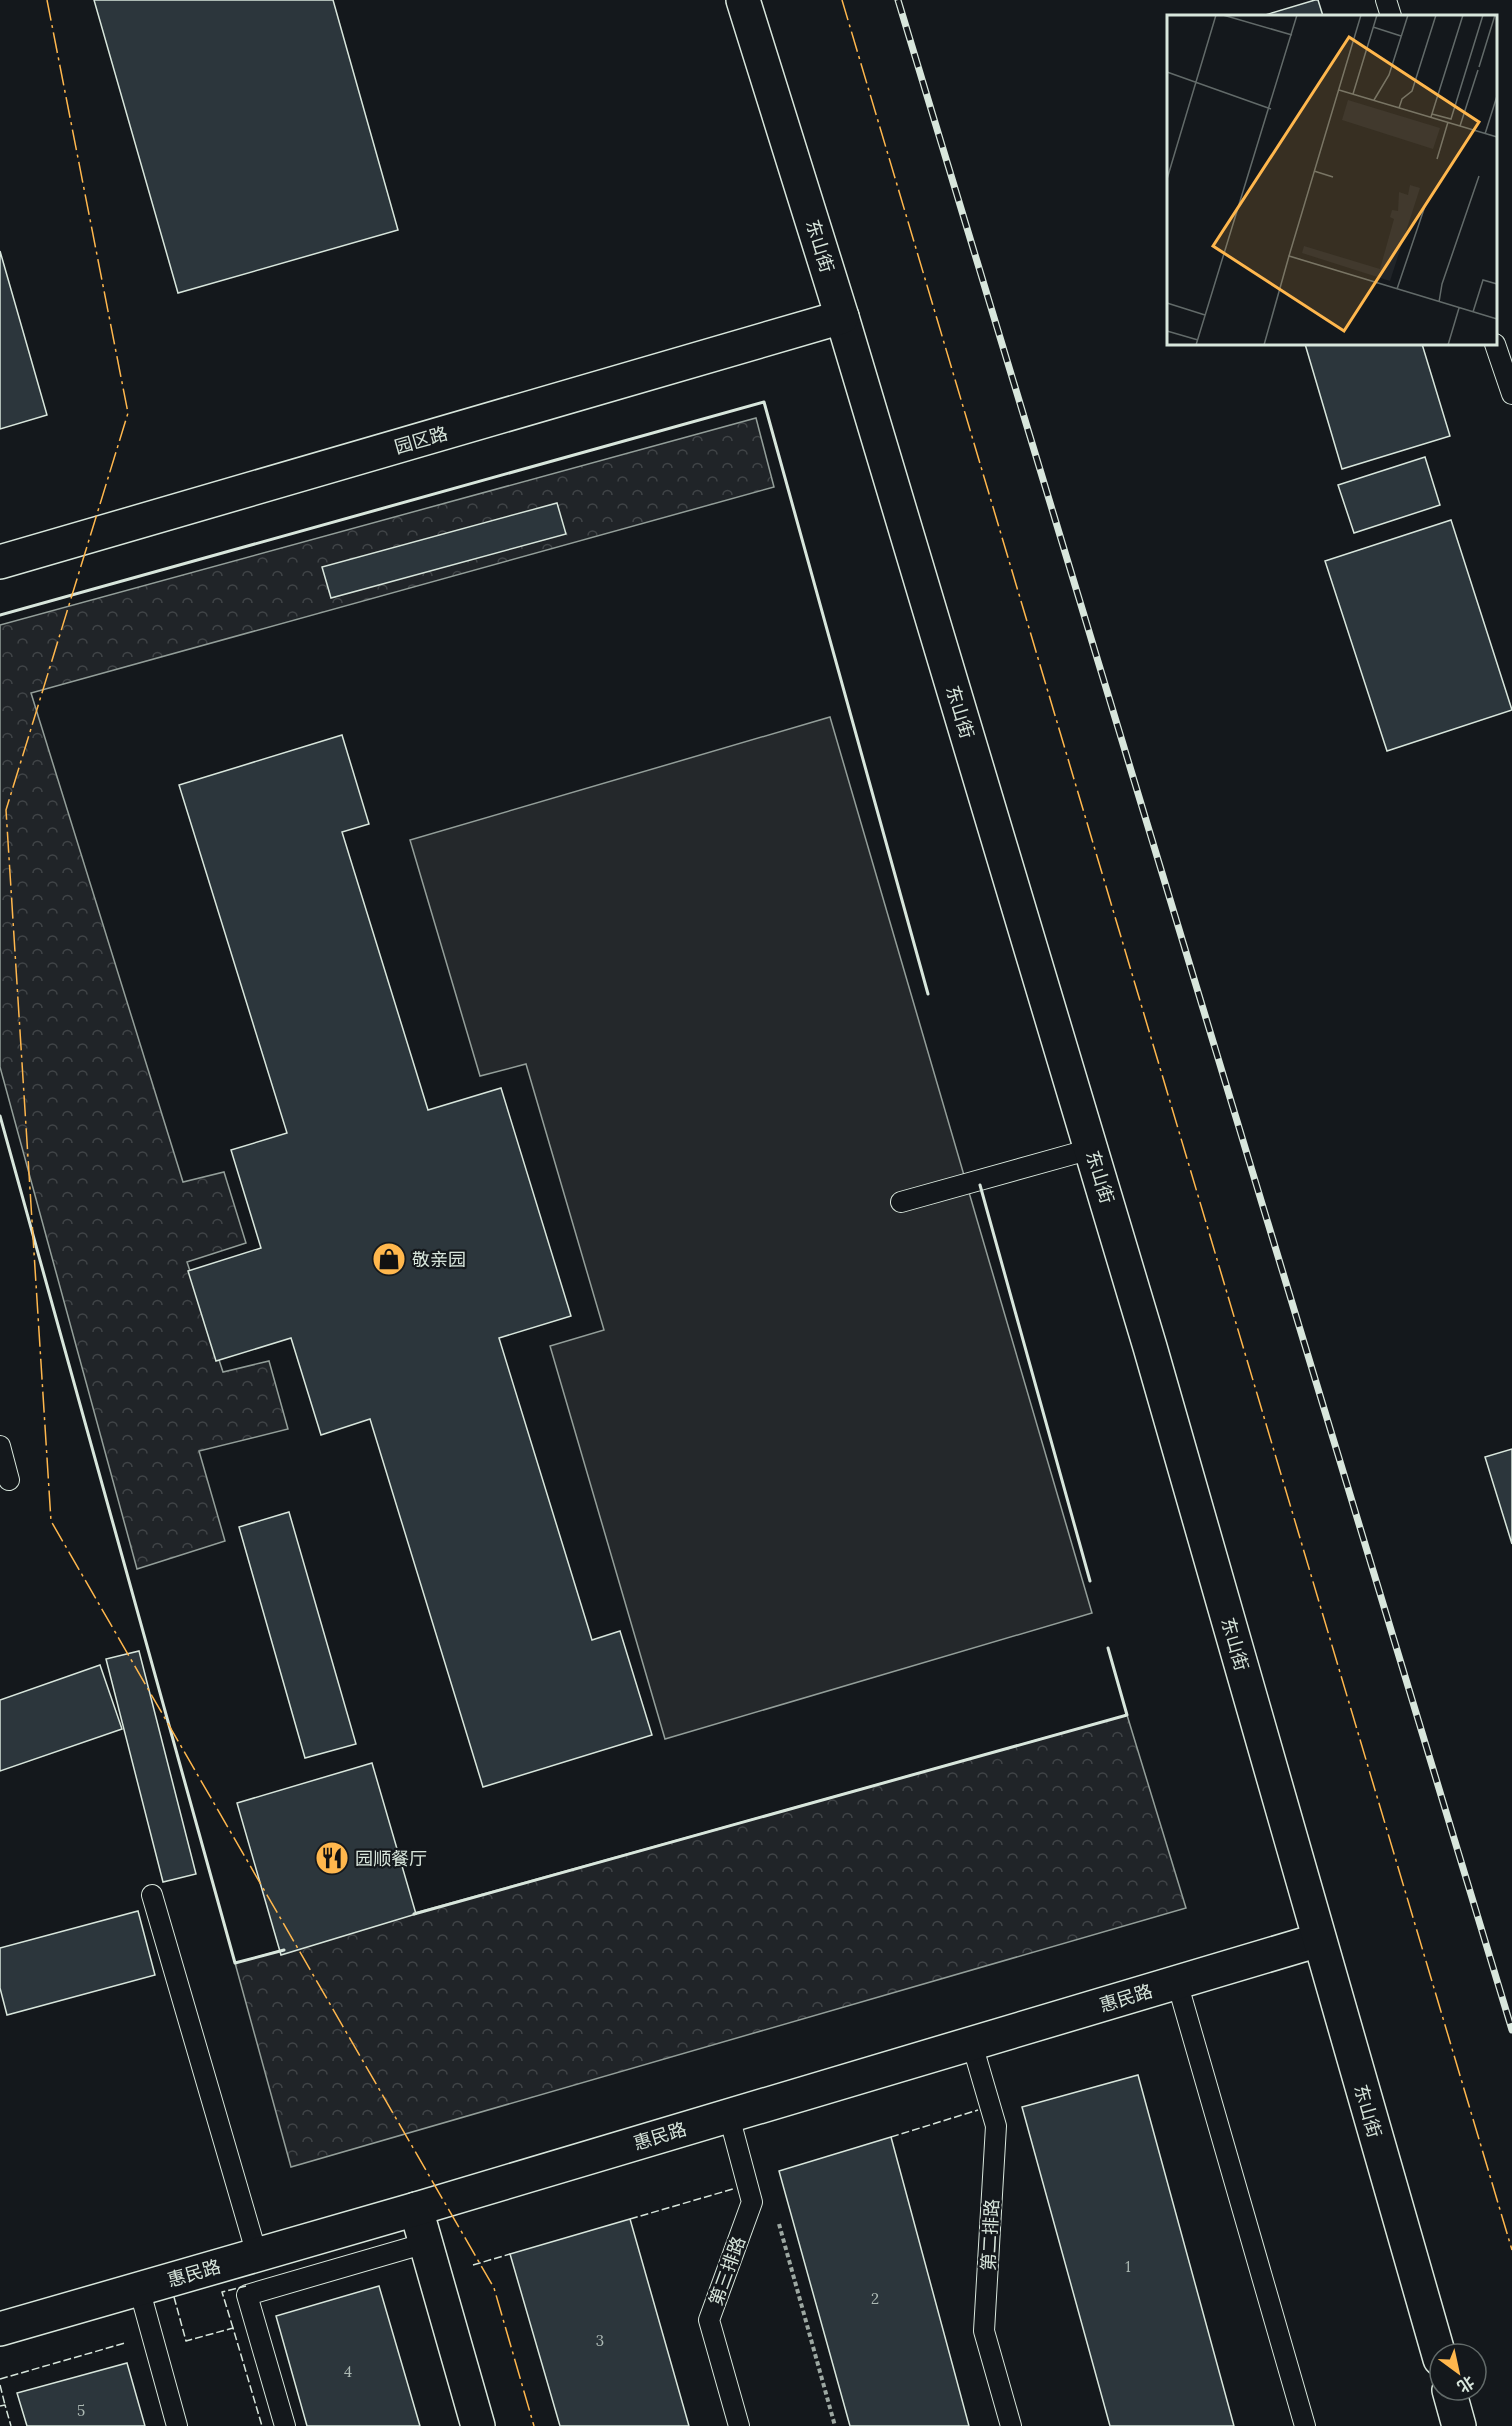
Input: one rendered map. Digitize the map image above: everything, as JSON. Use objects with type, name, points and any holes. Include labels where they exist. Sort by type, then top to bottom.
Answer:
[{"type":"main road","name":"东山街","points":[[743,0],[842,317],[1150,1347],[1435,2342]]},
{"type":"main road","name":"园区路","points":[[0,562],[842,317]]},
{"type":"main road","name":"惠民路","points":[[0,2329],[416,2209],[1319,1940]]},
{"type":"main road","points":[[416,2209],[478,2426]]},
{"type":"main road","points":[[1452,2402],[1459,2426]]},
{"type":"lane","points":[[1386,0],[1391,15]]},
{"type":"lane","points":[[1495,345],[1512,394]]},
{"type":"lane","points":[[901,1202],[1091,1149]]},
{"type":"lane","points":[[0,1446],[9,1480]]},
{"type":"lane","points":[[152,1895],[257,2255]]},
{"type":"lane","points":[[1177,1982],[1305,2426]]},
{"type":"lane","name":"第二排路","points":[[972,2044],[996,2126],[984,2331],[1011,2426]]},
{"type":"lane","name":"第三排路","points":[[729,2116],[752,2202],[709,2320],[739,2426]]},
{"type":"lane","points":[[285,2426],[247,2295],[426,2243]]},
{"type":"lane","points":[[139,2288],[177,2426]]},
{"type":"path","points":[[778,2219],[835,2426]]},
{"type":"green space","points":[[756,418],[774,487],[31,693],[183,1182],[224,1172],[246,1243],[187,1262],[223,1372],[269,1361],[288,1429],[199,1451],[225,1541],[137,1569],[0,1067],[0,625]]},
{"type":"green space","points":[[1127,1715],[1186,1908],[291,2167],[235,1963]]},
{"type":"shaded area","points":[[830,717],[1092,1613],[665,1739],[550,1346],[604,1330],[526,1064],[480,1076],[410,840]]},
{"type":"building","points":[[94,0],[333,0],[398,230],[178,293]]},
{"type":"building","points":[[1318,0],[1323,15],[1265,15]]},
{"type":"building","points":[[0,251],[47,415],[0,429]]},
{"type":"building","points":[[1305,345],[1422,345],[1450,436],[1342,469]]},
{"type":"building","points":[[1425,457],[1440,505],[1354,533],[1338,485]]},
{"type":"building","points":[[557,503],[566,534],[331,598],[322,567]]},
{"type":"building","points":[[1451,520],[1512,710],[1387,751],[1325,561]]},
{"type":"building","name":"敬亲园","points":[[342,735],[369,824],[342,832],[428,1110],[501,1088],[571,1316],[499,1338],[592,1640],[620,1631],[652,1735],[483,1787],[370,1419],[321,1435],[291,1338],[216,1361],[188,1271],[261,1248],[231,1150],[287,1133],[179,785]]},
{"type":"building","points":[[1512,1449],[1512,1544],[1485,1457]]},
{"type":"building","points":[[289,1512],[356,1744],[305,1758],[239,1527]]},
{"type":"building","points":[[139,1651],[196,1874],[163,1882],[106,1659]]},
{"type":"building","points":[[100,1665],[122,1729],[0,1771],[0,1700]]},
{"type":"building","points":[[372,1763],[416,1914],[281,1955],[237,1803]]},
{"type":"building","points":[[138,1911],[155,1975],[7,2015],[0,1988],[0,1948]]},
{"type":"building","points":[[1138,2075],[1234,2426],[1110,2426],[1022,2107]]},
{"type":"building","points":[[891,2137],[969,2426],[850,2426],[779,2171]]},
{"type":"building","points":[[630,2219],[689,2426],[560,2426],[510,2254]]},
{"type":"building","points":[[379,2286],[420,2426],[307,2426],[276,2316]]},
{"type":"building","points":[[127,2363],[145,2426],[27,2426],[17,2393]]},
{"type":"railway","points":[[898,0],[1512,2030]]},
{"type":"fence","points":[[891,2137],[978,2110]]},
{"type":"fence","points":[[630,2219],[733,2189]]},
{"type":"fence","points":[[473,2265],[510,2254]]},
{"type":"fence","points":[[233,2328],[222,2292],[246,2286]]},
{"type":"fence","points":[[174,2297],[186,2341],[233,2328],[262,2426]]},
{"type":"fence","points":[[0,2379],[125,2343]]},
{"type":"fence","points":[[0,2385],[5,2405]]},
{"type":"fence","points":[[0,2406],[5,2405],[11,2426]]},
{"type":"wall","points":[[0,615],[764,402],[928,994]]},
{"type":"wall","points":[[0,1116],[235,1963],[284,1950]]},
{"type":"wall","points":[[980,1185],[1090,1581]]},
{"type":"wall","points":[[414,1914],[1127,1715],[1108,1648]]},
{"type":"power","points":[[47,0],[128,413],[6,810],[51,1521],[494,2288],[534,2426]]},
{"type":"power","points":[[842,0],[1512,2250]]},
{"type":"place","name":"敬亲园","points":[[389,1259]]},
{"type":"place","name":"园顺餐厅","points":[[332,1858]]}]
